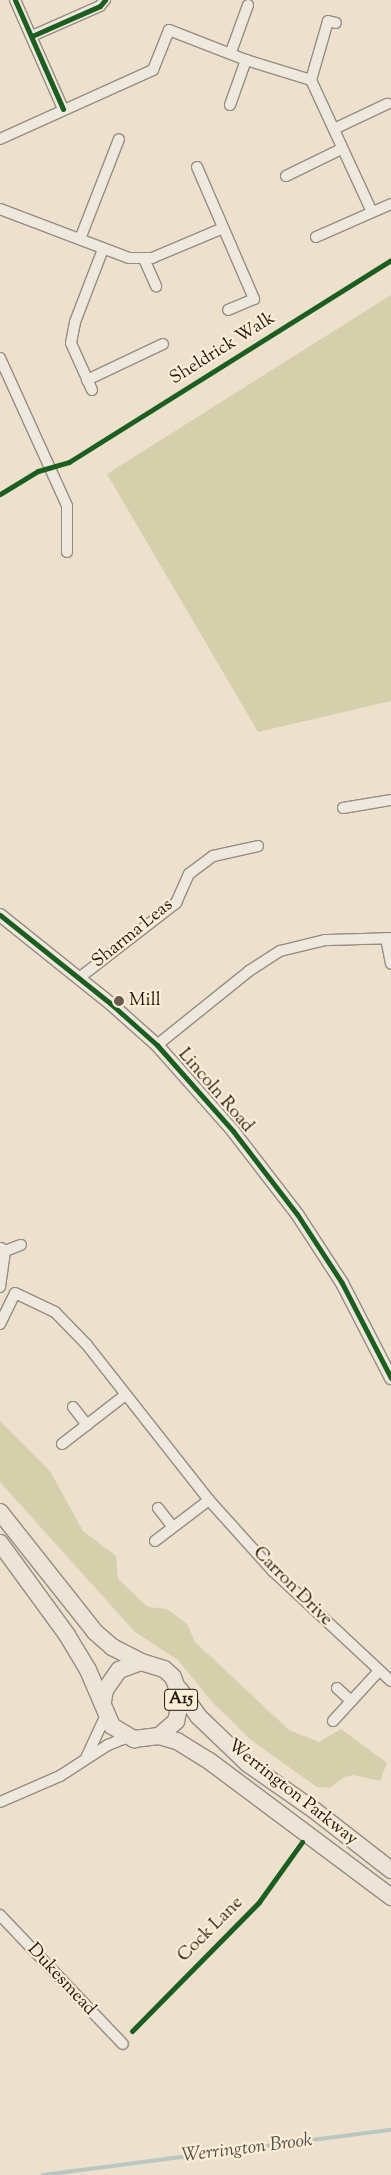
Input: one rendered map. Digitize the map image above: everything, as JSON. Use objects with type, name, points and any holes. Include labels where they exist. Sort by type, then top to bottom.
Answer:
[{"type":"highway","name":"A15","points":[[0,1512],[95,1632],[112,1647],[141,1662],[164,1669],[179,1688],[180,1704],[176,1721],[159,1736],[147,1739],[128,1736]]},
{"type":"highway","points":[[0,1543],[68,1635],[112,1726],[128,1736]]},
{"type":"highway","points":[[104,1708],[105,1690],[118,1670],[141,1662]]},
{"type":"highway","name":"Werrington Parkway","points":[[179,1688],[198,1716],[248,1764],[314,1810],[391,1870]]},
{"type":"highway","name":"Werrington Parkway","points":[[159,1736],[177,1741],[208,1760],[391,1897]]},
{"type":"street","points":[[15,0],[63,109]]},
{"type":"street","points":[[32,36],[100,6],[105,0]]},
{"type":"street","points":[[231,52],[248,5]]},
{"type":"street","points":[[336,23],[328,21],[311,80],[334,129],[341,149],[372,212]]},
{"type":"street","points":[[0,139],[153,70],[169,30],[231,52],[246,60],[311,80]]},
{"type":"street","points":[[230,105],[246,60]]},
{"type":"street","points":[[334,129],[387,104]]},
{"type":"street","points":[[80,239],[119,139]]},
{"type":"street","points":[[286,176],[341,149]]},
{"type":"street","points":[[197,166],[254,299],[228,310]]},
{"type":"street","points":[[316,237],[391,204]]},
{"type":"street","points":[[0,208],[103,249],[144,259],[223,228]]},
{"type":"street","points":[[103,249],[75,322],[72,343],[90,385],[163,344]]},
{"type":"street","points":[[144,259],[156,286]]},
{"type":"street","points":[[0,358],[67,506],[67,552]]},
{"type":"street","points":[[343,808],[391,800]]},
{"type":"street","name":"Sharma Leas","points":[[79,978],[176,904],[190,874],[213,856],[258,846]]},
{"type":"street","name":"Lincoln Road","points":[[0,915],[79,978],[157,1045],[233,1130],[296,1214],[342,1283],[391,1378]]},
{"type":"street","points":[[157,1045],[249,971],[280,951],[325,940],[389,938],[391,964]]},
{"type":"street","name":"Carron Drive","points":[[21,1245],[3,1249],[0,1287],[55,1312],[71,1326],[124,1396],[209,1500],[273,1570],[378,1672],[391,1681]]},
{"type":"street","points":[[0,1324],[15,1293]]},
{"type":"street","points":[[62,1444],[124,1396]]},
{"type":"street","points":[[73,1407],[87,1425]]},
{"type":"street","points":[[155,1542],[209,1500]]},
{"type":"street","points":[[158,1508],[173,1527]]},
{"type":"street","points":[[333,1721],[378,1672]]},
{"type":"street","points":[[337,1688],[351,1702]]},
{"type":"street","points":[[84,1761],[104,1708]]},
{"type":"street","points":[[0,1802],[60,1776],[128,1736]]},
{"type":"street","name":"Dukesmead","points":[[0,1915],[123,2044]]},
{"type":"shaded area","points":[[391,295],[391,701],[258,732],[107,474]]},
{"type":"shaded area","points":[[0,1421],[50,1471],[83,1531],[116,1556],[118,1579],[148,1607],[167,1609],[187,1624],[195,1642],[289,1730],[319,1742],[341,1729],[387,1763],[380,1781],[353,1775],[344,1777],[330,1788],[317,1787],[251,1740],[212,1702],[178,1660],[135,1632],[0,1482]]},
{"type":"waterway","name":"Werrington Brook","points":[[43,2175],[391,2130]]},
{"type":"cycle path","points":[[15,0],[63,109]]},
{"type":"cycle path","points":[[32,36],[100,6],[105,0]]},
{"type":"cycle path","name":"Sheldrick Walk","points":[[0,494],[38,471],[69,462],[391,260]]},
{"type":"cycle path","points":[[0,915],[111,1004],[157,1045],[233,1131],[297,1214],[342,1283],[391,1378]]},
{"type":"cycle path","name":"Cock Lane","points":[[132,2031],[259,1902],[302,1842]]},
{"type":"place","name":"Mill","points":[[119,1001]]}]
